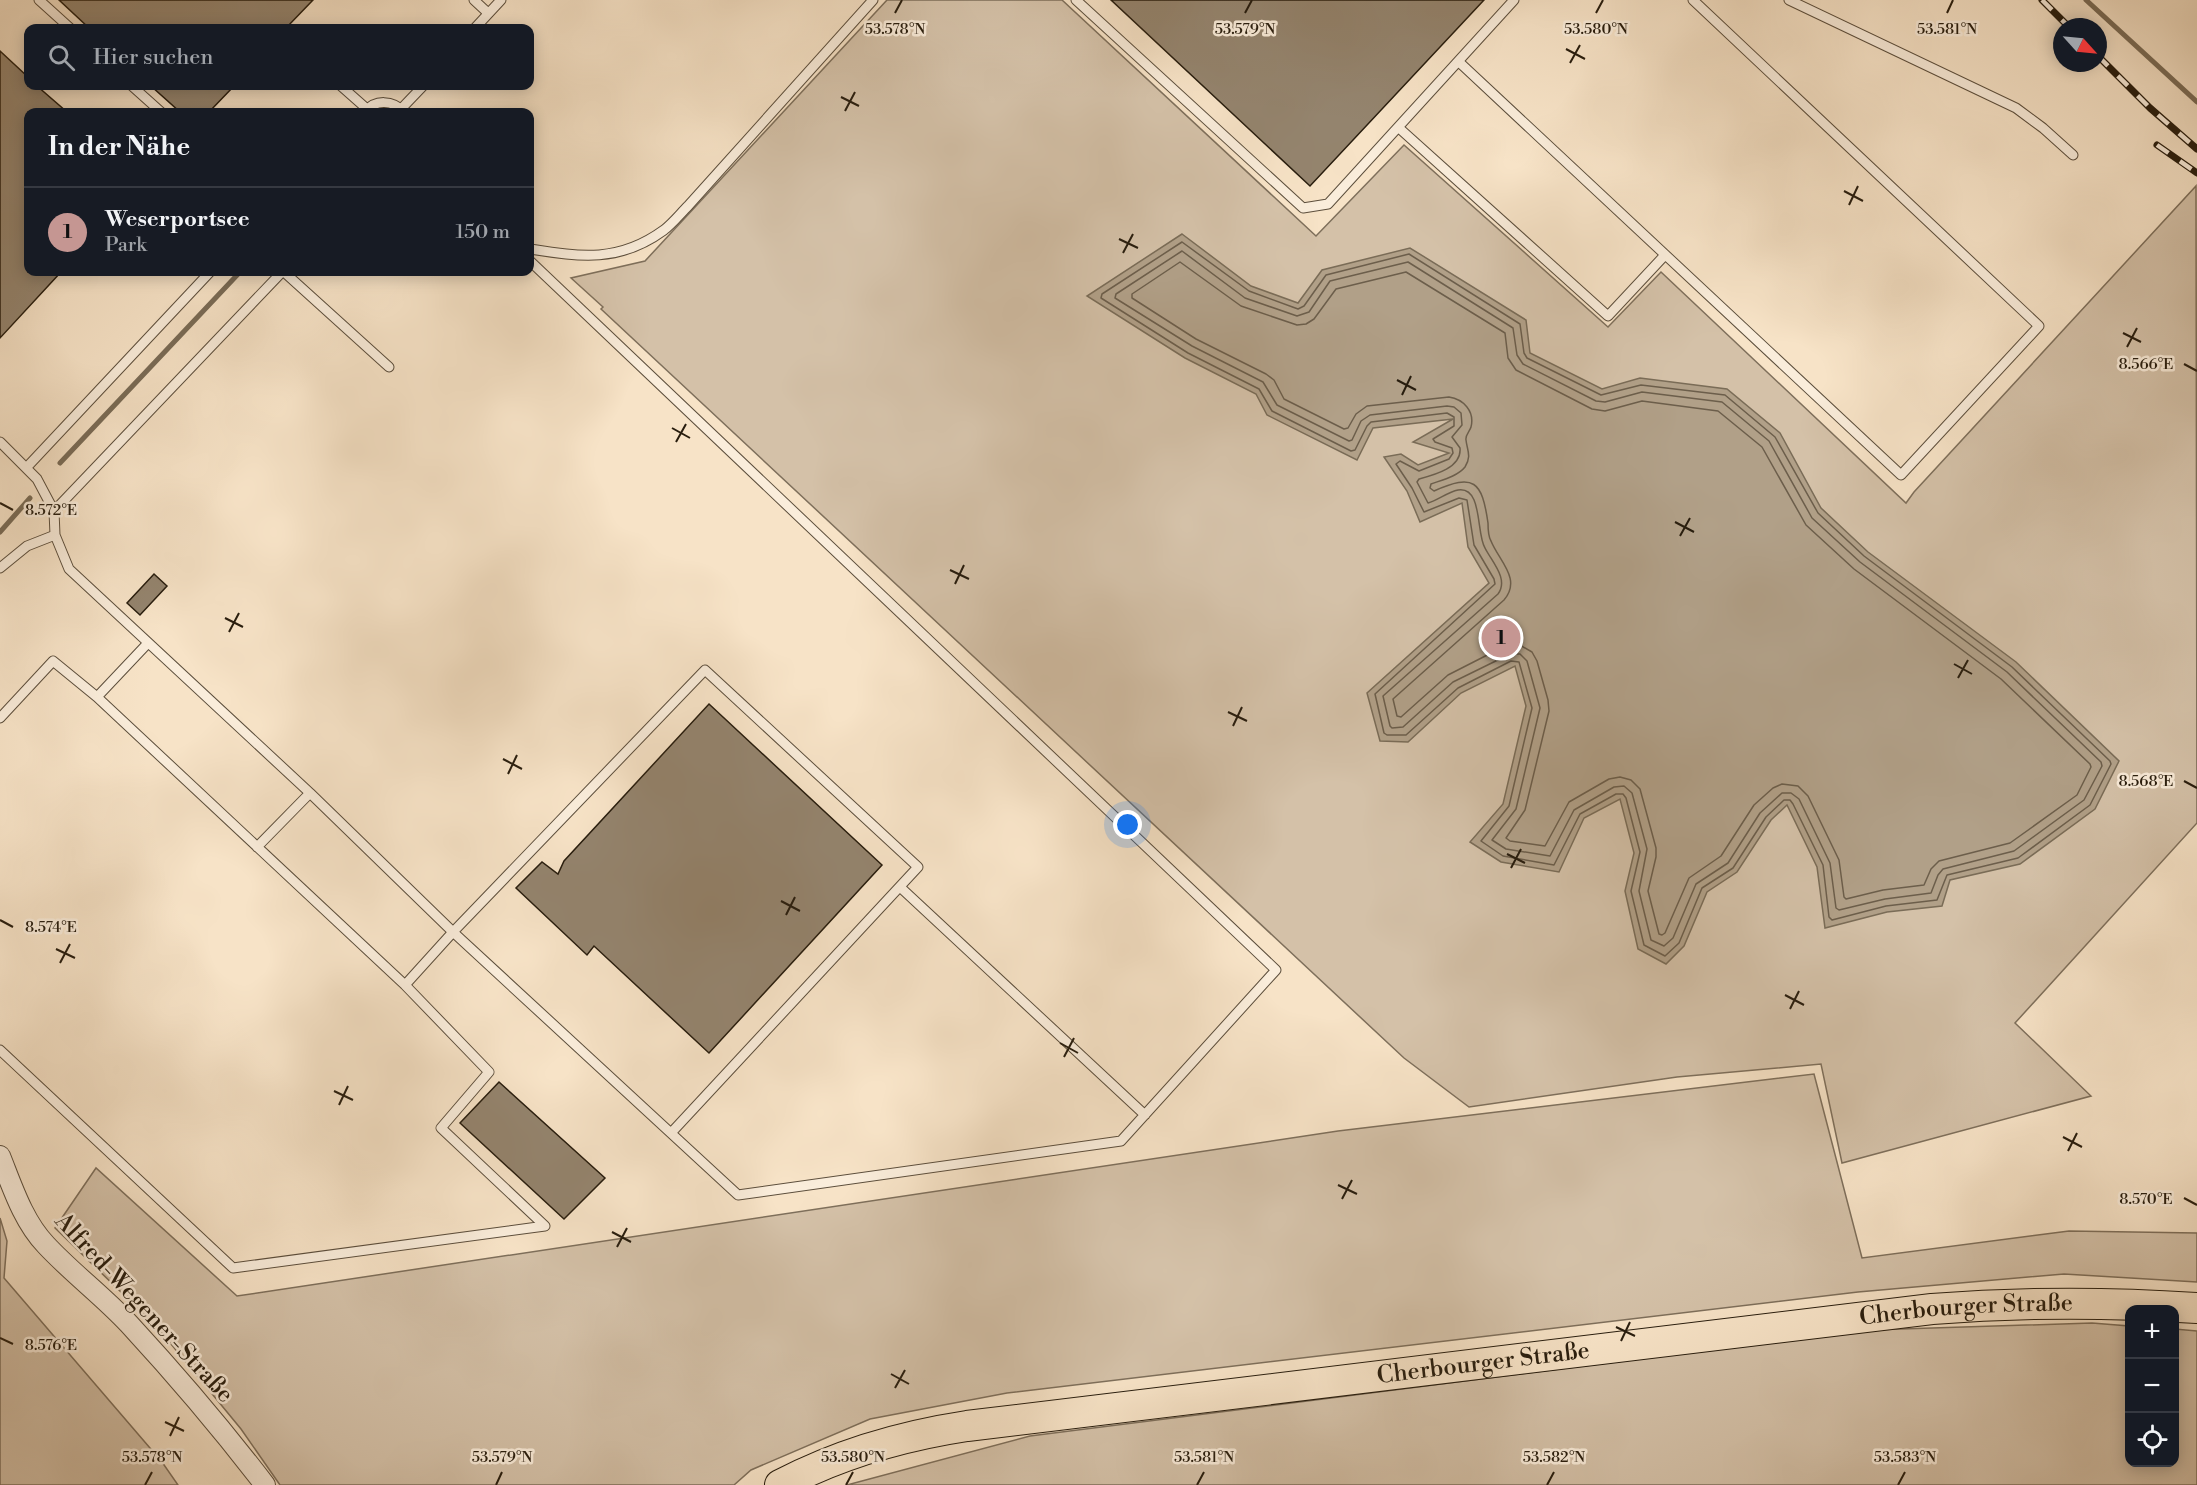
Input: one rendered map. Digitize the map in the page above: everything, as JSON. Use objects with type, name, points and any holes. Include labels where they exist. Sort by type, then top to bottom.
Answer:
[{"type":"main road","name":"Cherbourger Straße","points":[[780,1485],[808,1470],[878,1445],[921,1433],[967,1425],[1932,1309],[1991,1304],[2064,1302],[2197,1308]]},
{"type":"street","name":"Alfred-Wegener-Straße","points":[[0,1156],[22,1210],[45,1244],[108,1301],[169,1366],[229,1437],[265,1485]]},
{"type":"lane","points":[[39,0],[66,24]]},
{"type":"lane","points":[[474,0],[489,14]]},
{"type":"lane","points":[[479,24],[501,0]]},
{"type":"lane","points":[[534,250],[573,256],[608,256],[638,245],[665,229],[873,0]]},
{"type":"lane","points":[[1076,0],[1303,208],[1328,204],[1514,0]]},
{"type":"lane","points":[[1459,62],[1901,475],[2038,326],[1693,0]]},
{"type":"lane","points":[[1789,0],[2016,108],[2073,155]]},
{"type":"lane","points":[[136,90],[157,108]]},
{"type":"lane","points":[[345,90],[363,108]]},
{"type":"lane","points":[[405,108],[420,90]]},
{"type":"lane","points":[[371,108],[381,102],[397,108]]},
{"type":"lane","points":[[1399,128],[1608,316],[1665,255]]},
{"type":"lane","points":[[0,442],[37,479],[54,511],[55,535],[69,569],[310,793],[453,932],[738,1195],[1122,1141],[1276,970],[534,265]]},
{"type":"lane","points":[[27,467],[206,276]]},
{"type":"lane","points":[[54,511],[279,276]]},
{"type":"lane","points":[[287,276],[389,367]]},
{"type":"lane","points":[[0,568],[27,546],[55,535]]},
{"type":"lane","points":[[97,697],[148,643]]},
{"type":"lane","points":[[0,718],[53,661],[97,697],[405,985],[489,1072],[441,1128],[545,1226],[233,1268],[0,1050]]},
{"type":"lane","points":[[405,985],[705,670],[918,867],[670,1133]]},
{"type":"lane","points":[[257,847],[310,793]]},
{"type":"lane","points":[[900,887],[1145,1115]]},
{"type":"shaded area","points":[[887,0],[1062,0],[1316,236],[1404,145],[1608,327],[1661,272],[1906,503],[2196,186],[2197,823],[2015,1023],[2091,1096],[1842,1163],[1821,1064],[1677,1077],[1469,1107],[1404,1058],[601,309],[603,307],[571,278],[645,261]]},
{"type":"shaded area","points":[[1814,1074],[1862,1258],[2069,1231],[2197,1233],[2197,1282],[2064,1274],[1858,1292],[1007,1393],[870,1419],[751,1470],[734,1485],[280,1485],[241,1429],[157,1327],[55,1228],[96,1168],[237,1296],[1338,1131]]},
{"type":"shaded area","points":[[0,1218],[7,1241],[4,1278],[162,1462],[178,1485],[0,1485]]},
{"type":"shaded area","points":[[2092,1323],[2125,1326],[2125,1467],[2179,1467],[2179,1329],[2197,1331],[2197,1485],[847,1485],[1030,1436],[1869,1330]]},
{"type":"water","points":[[1182,234],[1251,286],[1298,303],[1322,270],[1410,248],[1526,320],[1530,353],[1602,389],[1640,378],[1727,389],[1780,433],[1821,508],[1868,552],[2016,662],[2119,761],[2095,809],[2020,864],[1950,880],[1942,906],[1887,912],[1825,928],[1817,867],[1787,805],[1771,820],[1737,872],[1707,892],[1684,946],[1666,964],[1638,949],[1625,891],[1634,853],[1620,799],[1584,818],[1559,872],[1501,862],[1470,842],[1503,804],[1526,706],[1515,666],[1461,693],[1408,742],[1380,741],[1367,693],[1489,583],[1468,547],[1462,503],[1420,522],[1407,491],[1384,457],[1401,454],[1418,465],[1449,453],[1413,442],[1453,419],[1373,428],[1357,460],[1267,415],[1256,394],[1185,358],[1087,296]]},
{"type":"building","points":[[59,0],[313,0],[290,24],[85,24]]},
{"type":"building","points":[[1111,0],[1484,0],[1310,186]]},
{"type":"building","points":[[0,51],[24,73],[24,90],[42,90],[62,108],[24,108],[24,276],[57,276],[0,338]]},
{"type":"building","points":[[155,90],[230,90],[213,108],[176,108]]},
{"type":"building","points":[[154,574],[167,586],[140,615],[127,603]]},
{"type":"building","points":[[709,704],[882,865],[709,1053],[594,946],[587,955],[516,888],[542,862],[558,874],[564,861]]},
{"type":"building","points":[[499,1082],[605,1178],[564,1219],[460,1123]]},
{"type":"waterway","points":[[2086,0],[2197,102]]},
{"type":"waterway","points":[[60,463],[236,276]]},
{"type":"waterway","points":[[0,532],[30,498]]},
{"type":"railway","points":[[2042,0],[2060,18]]},
{"type":"railway","points":[[2107,65],[2150,108],[2197,149]]},
{"type":"railway","points":[[2157,145],[2197,173]]},
{"type":"place","name":"Weserportsee","points":[[1501,638]]}]
